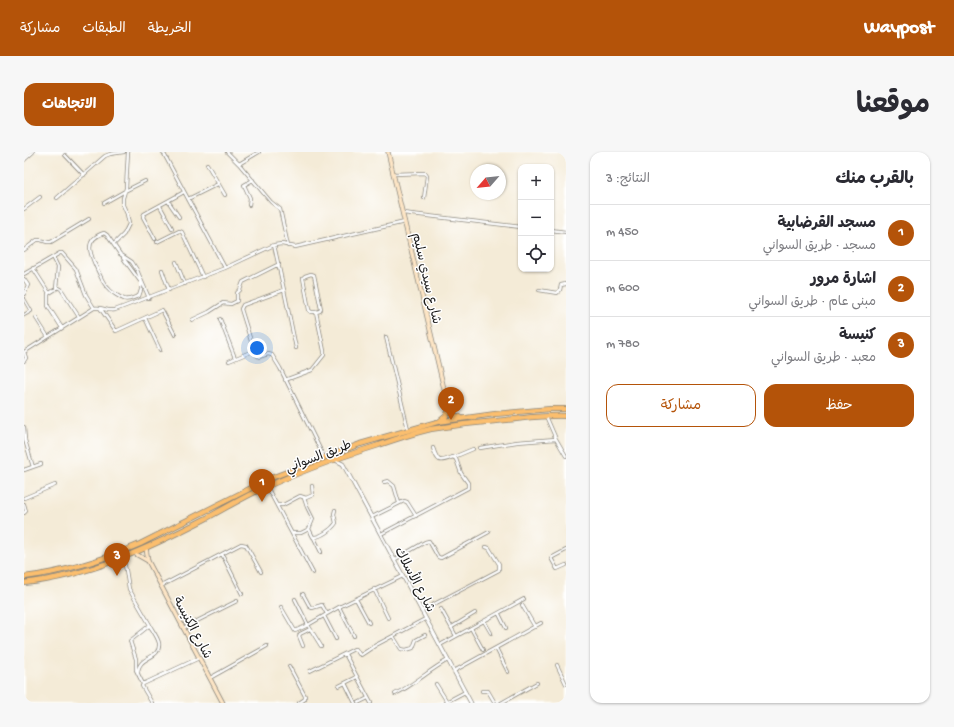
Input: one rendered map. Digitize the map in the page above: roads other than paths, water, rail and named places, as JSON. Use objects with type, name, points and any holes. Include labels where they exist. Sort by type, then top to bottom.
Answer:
[{"type":"highway","name":"طريق السواني","points":[[24,577],[72,568],[122,552],[176,527],[271,478],[360,444],[437,422],[550,409],[565,409]]},
{"type":"highway","points":[[564,415],[565,409]]},
{"type":"highway","points":[[437,422],[445,417],[449,410],[456,416],[468,418]]},
{"type":"highway","name":"طريق السواني","points":[[24,583],[49,580],[100,567],[146,548],[267,487],[345,456],[430,430],[564,415]]},
{"type":"main road","name":"شارع سيدي سليم","points":[[388,152],[449,410]]},
{"type":"main road","name":"شارع الكنيسة","points":[[146,548],[148,561],[223,703]]},
{"type":"main road","points":[[134,553],[148,561]]},
{"type":"street","points":[[24,160],[33,152]]},
{"type":"street","points":[[58,198],[105,156],[124,152]]},
{"type":"street","points":[[114,245],[124,234],[129,224],[123,203],[128,152]]},
{"type":"street","points":[[163,152],[225,268]]},
{"type":"street","points":[[227,152],[240,164],[281,212],[288,246]]},
{"type":"street","points":[[240,164],[259,152]]},
{"type":"street","points":[[65,155],[84,175]]},
{"type":"street","points":[[207,164],[225,195]]},
{"type":"street","points":[[393,174],[425,173],[427,176],[424,198]]},
{"type":"street","points":[[249,205],[250,198],[244,185],[253,180]]},
{"type":"street","points":[[104,203],[145,181]]},
{"type":"street","points":[[188,199],[218,184]]},
{"type":"street","points":[[184,192],[143,216],[156,241],[179,231],[182,232],[203,276]]},
{"type":"street","points":[[24,209],[40,197]]},
{"type":"street","points":[[168,201],[178,218]]},
{"type":"street","points":[[160,206],[172,228]]},
{"type":"street","points":[[403,213],[518,227]]},
{"type":"street","points":[[24,250],[39,239],[51,242],[89,219]]},
{"type":"street","points":[[24,360],[26,358],[24,352],[94,308],[100,308],[110,312],[225,268],[274,245],[282,244],[295,247],[405,222]]},
{"type":"street","points":[[554,230],[566,232]]},
{"type":"street","points":[[141,280],[140,294],[129,300],[112,292],[104,283],[91,258],[89,251],[93,240],[104,233],[122,256],[132,262],[137,270],[149,298]]},
{"type":"street","points":[[274,245],[296,348]]},
{"type":"street","points":[[24,274],[62,253],[74,266],[86,295],[94,308]]},
{"type":"street","points":[[53,257],[58,267],[57,287],[47,296],[48,306],[62,328]]},
{"type":"street","points":[[176,262],[185,284]]},
{"type":"street","points":[[192,320],[209,312],[221,304],[226,302],[231,304],[237,301],[237,293],[243,282],[279,264]]},
{"type":"street","points":[[33,268],[49,293]]},
{"type":"street","points":[[162,270],[169,290]]},
{"type":"street","points":[[312,274],[314,275],[321,309],[320,311],[316,312],[311,312],[308,310],[303,278],[312,274]]},
{"type":"street","points":[[24,279],[28,283],[28,286],[24,294]]},
{"type":"street","points":[[539,290],[557,292],[560,290],[561,285],[566,284]]},
{"type":"street","points":[[57,287],[60,289],[78,317]]},
{"type":"street","points":[[284,290],[243,305],[241,308],[253,351],[257,357],[268,354],[272,355],[286,380],[324,458]]},
{"type":"street","points":[[24,300],[31,311],[24,315]]},
{"type":"street","points":[[100,308],[116,331],[162,310],[175,335]]},
{"type":"street","points":[[286,380],[312,370],[324,355],[316,312]]},
{"type":"street","points":[[36,318],[48,337]]},
{"type":"street","points":[[144,318],[160,350]]},
{"type":"street","points":[[220,319],[235,358]]},
{"type":"street","points":[[386,337],[408,430]]},
{"type":"street","points":[[229,361],[253,351]]},
{"type":"street","points":[[546,416],[556,439],[566,456]]},
{"type":"street","points":[[24,427],[25,440],[32,467]]},
{"type":"street","points":[[480,448],[517,442],[556,439]]},
{"type":"street","points":[[433,448],[436,458],[440,461],[454,458],[473,449]]},
{"type":"street","points":[[335,460],[343,464],[345,456]]},
{"type":"street","points":[[380,534],[468,488],[468,483],[463,477],[454,458]]},
{"type":"street","points":[[24,470],[42,464]]},
{"type":"street","name":"شارع الأسلاك","points":[[343,464],[471,703]]},
{"type":"street","points":[[384,482],[388,481],[394,486],[399,503]]},
{"type":"street","points":[[24,498],[55,485]]},
{"type":"street","points":[[277,505],[283,505],[301,496],[304,498],[313,495],[312,486]]},
{"type":"street","points":[[267,487],[313,573]]},
{"type":"street","points":[[292,533],[299,534],[309,529],[313,519],[304,498]]},
{"type":"street","points":[[372,517],[404,501],[407,502],[416,516]]},
{"type":"street","points":[[24,504],[26,511],[24,513]]},
{"type":"street","points":[[314,537],[332,529],[336,523],[334,514],[335,510]]},
{"type":"street","points":[[309,529],[321,552]]},
{"type":"street","points":[[394,560],[429,541],[437,555],[441,558],[489,532]]},
{"type":"street","points":[[161,586],[241,544],[246,545],[261,572]]},
{"type":"street","points":[[421,611],[499,570],[499,564],[489,548],[486,547]]},
{"type":"street","points":[[566,550],[552,556],[551,559],[556,569],[566,565]]},
{"type":"street","points":[[222,554],[242,594]]},
{"type":"street","points":[[122,558],[126,570],[129,589],[159,641],[159,646],[153,656],[141,663],[138,667],[138,674]]},
{"type":"street","points":[[281,607],[295,630],[308,625],[374,589],[403,576]]},
{"type":"street","points":[[374,589],[388,618]]},
{"type":"street","points":[[303,594],[310,607],[312,608],[322,605],[336,639]]},
{"type":"street","points":[[295,599],[310,629],[321,646]]},
{"type":"street","points":[[356,599],[369,622]]},
{"type":"street","points":[[440,644],[524,599]]},
{"type":"street","points":[[183,628],[237,601]]},
{"type":"street","points":[[522,605],[535,627]]},
{"type":"street","points":[[339,607],[354,636]]},
{"type":"street","points":[[441,609],[456,636]]},
{"type":"street","points":[[452,627],[475,613]]},
{"type":"street","points":[[498,614],[506,628]]},
{"type":"street","points":[[310,671],[354,649],[361,654],[425,619]]},
{"type":"street","points":[[484,620],[491,633]]},
{"type":"street","points":[[454,671],[541,623]]},
{"type":"street","points":[[150,625],[130,641],[136,659],[136,668],[143,684],[142,686],[152,703]]},
{"type":"street","points":[[470,628],[483,650]]},
{"type":"street","points":[[303,646],[299,636],[310,629]]},
{"type":"street","points":[[393,636],[401,649],[406,650],[413,648],[416,640],[425,635]]},
{"type":"street","points":[[210,678],[267,646]]},
{"type":"street","points":[[496,648],[508,672]]},
{"type":"street","points":[[345,654],[371,703]]},
{"type":"street","points":[[143,684],[199,658]]},
{"type":"street","points":[[395,694],[414,684],[432,669],[448,660]]},
{"type":"street","points":[[289,666],[305,696],[305,698],[299,703]]},
{"type":"street","points":[[557,666],[566,684]]},
{"type":"street","points":[[339,686],[357,677]]},
{"type":"street","points":[[345,683],[355,703]]},
{"type":"street","points":[[501,703],[537,683]]},
{"type":"street","points":[[436,684],[446,702],[465,692]]},
{"type":"street","points":[[482,691],[488,690],[494,703]]},
{"type":"street","points":[[358,703],[368,698]]},
{"type":"place","name":"اشارة مرور","points":[[451,420]]},
{"type":"place","name":"مسجد القرضابية","points":[[262,502]]},
{"type":"place","name":"كنيسة","points":[[117,576]]}]
